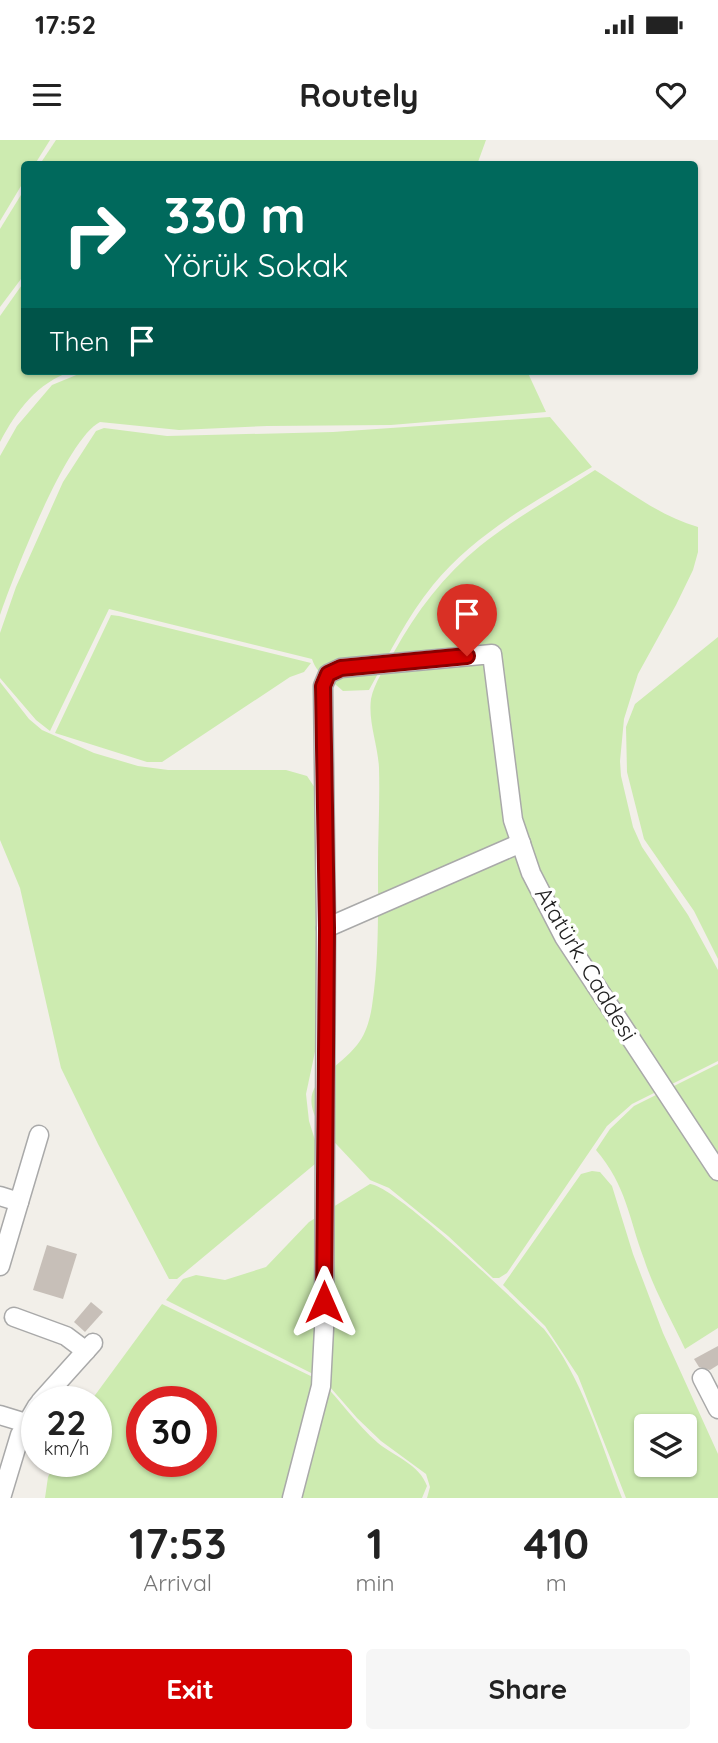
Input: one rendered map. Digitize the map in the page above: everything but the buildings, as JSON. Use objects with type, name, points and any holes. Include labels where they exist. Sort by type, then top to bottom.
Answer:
[{"type":"street","name":"Atatürk. Caddesi","points":[[327,928],[323,686],[328,674],[341,668],[492,654],[513,820],[531,873],[564,937],[718,1171]]},
{"type":"street","points":[[292,1498],[321,1386],[323,1358],[327,928],[521,843]]},
{"type":"street","points":[[0,1266],[39,1135]]},
{"type":"street","points":[[0,1196],[19,1202]]},
{"type":"street","points":[[14,1317],[89,1347],[54,1386]]},
{"type":"street","points":[[702,1378],[718,1409]]},
{"type":"street","points":[[0,1415],[21,1421]]},
{"type":"street","points":[[1,1498],[21,1438]]},
{"type":"green space","points":[[0,140],[50,140],[37,161],[21,161],[21,186],[0,221]]},
{"type":"green space","points":[[56,140],[486,140],[478,161],[42,161]]},
{"type":"green space","points":[[21,195],[21,279],[0,307],[0,229]]},
{"type":"green space","points":[[21,286],[21,375],[62,375],[29,399],[0,442],[0,316]]},
{"type":"green space","points":[[76,375],[529,375],[546,412],[391,425],[179,430],[100,422],[72,454],[57,480],[42,510],[0,615],[0,456],[17,426],[52,385]]},
{"type":"green space","points":[[550,417],[592,467],[507,519],[450,566],[415,610],[369,690],[343,691],[321,674],[312,659],[109,609],[50,731],[36,720],[0,678],[0,633],[16,587],[63,482],[96,431],[104,428],[167,436],[333,432]]},
{"type":"green space","points":[[595,470],[657,510],[698,527],[698,552],[693,570],[638,674],[624,719],[620,761],[633,827],[642,847],[688,915],[718,970],[718,1061],[632,1104],[607,1126],[507,1273],[493,1278],[448,1236],[389,1188],[370,1180],[322,1129],[311,1101],[319,1081],[360,1041],[372,1006],[378,937],[378,759],[370,708],[375,687],[412,623],[454,569],[508,525]]},
{"type":"green space","points":[[111,615],[311,663],[304,672],[290,677],[162,762],[147,762],[55,733]]},
{"type":"green space","points":[[718,637],[718,959],[694,911],[644,839],[627,772],[626,727],[635,704]]},
{"type":"green space","points":[[0,682],[29,719],[42,730],[94,753],[138,766],[168,770],[286,770],[307,776],[315,788],[329,920],[328,960],[316,1047],[306,1094],[309,1121],[319,1153],[315,1164],[177,1279],[169,1279],[61,1068],[20,888],[0,840]]},
{"type":"green space","points":[[718,1064],[718,1328],[685,1349],[648,1271],[621,1189],[596,1150],[610,1129],[634,1106]]},
{"type":"green space","points":[[600,1172],[612,1186],[633,1254],[663,1333],[718,1454],[718,1498],[626,1498],[578,1376],[545,1326],[503,1285],[581,1174]]},
{"type":"green space","points":[[370,1184],[384,1190],[430,1224],[544,1329],[580,1389],[622,1498],[427,1498],[430,1487],[426,1474],[381,1441],[323,1379],[166,1300],[183,1279],[196,1275],[225,1280],[266,1267],[309,1222]]},
{"type":"green space","points":[[162,1304],[321,1381],[370,1436],[419,1472],[427,1486],[422,1498],[45,1498],[48,1477],[112,1477],[112,1386],[102,1386]]},
{"type":"route","points":[[324,1302],[327,928],[323,686],[328,674],[341,668],[467,656]]}]
